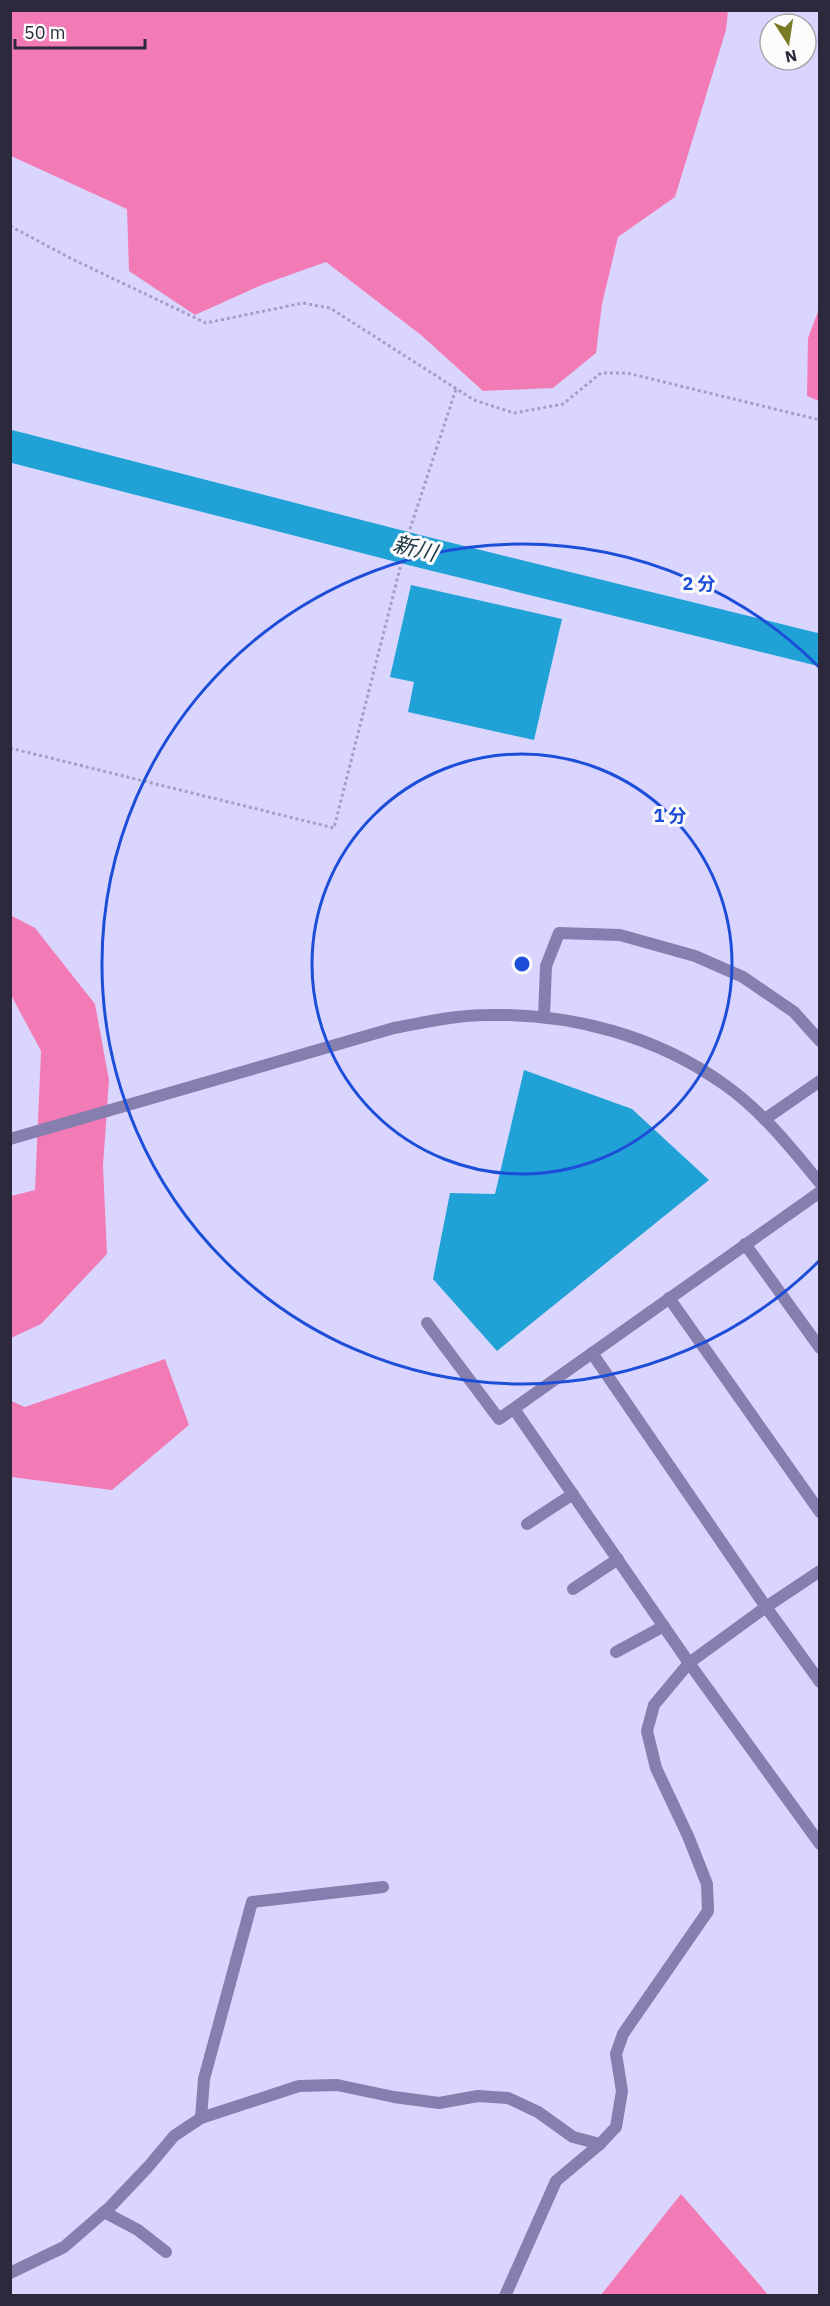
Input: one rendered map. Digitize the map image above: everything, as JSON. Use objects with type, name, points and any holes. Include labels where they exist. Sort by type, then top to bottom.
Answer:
[{"type":"street","points":[[544,1017],[546,966],[560,933],[620,935],[694,956],[742,977],[794,1012],[819,1041]]},
{"type":"street","points":[[10,1139],[394,1028],[438,1020],[488,1015],[544,1017],[592,1025],[645,1042],[686,1059],[726,1086],[765,1119],[819,1184]]},
{"type":"street","points":[[765,1119],[819,1081]]},
{"type":"street","points":[[427,1323],[499,1419],[819,1192]]},
{"type":"street","points":[[745,1244],[819,1348]]},
{"type":"street","points":[[669,1298],[819,1512]]},
{"type":"street","points":[[592,1353],[819,1682]]},
{"type":"street","points":[[514,1409],[689,1663],[819,1844]]},
{"type":"street","points":[[527,1524],[573,1494]]},
{"type":"street","points":[[573,1589],[618,1559]]},
{"type":"street","points":[[506,2295],[556,2181],[600,2144],[616,2127],[622,2091],[616,2054],[623,2034],[708,1911],[707,1884],[656,1768],[647,1731],[654,1705],[689,1663],[819,1570]]},
{"type":"street","points":[[616,1652],[664,1626]]},
{"type":"street","points":[[201,2118],[204,2079],[252,1902],[384,1887]]},
{"type":"street","points":[[10,2273],[16,2263],[64,2247],[104,2212],[148,2167],[174,2136],[201,2118],[299,2086],[337,2085],[393,2097],[439,2103],[478,2096],[508,2098],[538,2112],[573,2137],[600,2144]]},
{"type":"street","points":[[104,2212],[138,2230],[166,2252]]},
{"type":"path","points":[[10,226],[72,259],[206,323],[303,303],[330,308],[474,400],[514,413],[563,404],[602,373],[627,373],[819,420]]},
{"type":"path","points":[[10,748],[334,828],[410,529],[456,389]]},
{"type":"shaded area","points":[[10,11],[728,11],[726,30],[675,197],[618,237],[602,304],[596,353],[553,388],[483,391],[421,335],[326,262],[264,284],[195,315],[129,271],[127,209],[11,156]]},
{"type":"shaded area","points":[[819,309],[819,401],[807,396],[808,338]]},
{"type":"shaded area","points":[[10,915],[35,928],[95,1004],[109,1080],[103,1166],[107,1254],[41,1324],[11,1338],[11,1196],[35,1190],[41,1051],[11,995]]},
{"type":"shaded area","points":[[165,1359],[189,1425],[112,1490],[11,1477],[11,1401],[25,1407]]},
{"type":"shaded area","points":[[681,2194],[759,2284],[768,2295],[601,2295]]},
{"type":"water","points":[[411,585],[562,619],[534,740],[408,712],[414,682],[390,677]]},
{"type":"water","points":[[524,1070],[632,1109],[709,1180],[497,1351],[433,1279],[450,1193],[495,1194]]},
{"type":"waterway","name":"新川","points":[[10,446],[414,550],[820,650]]}]
